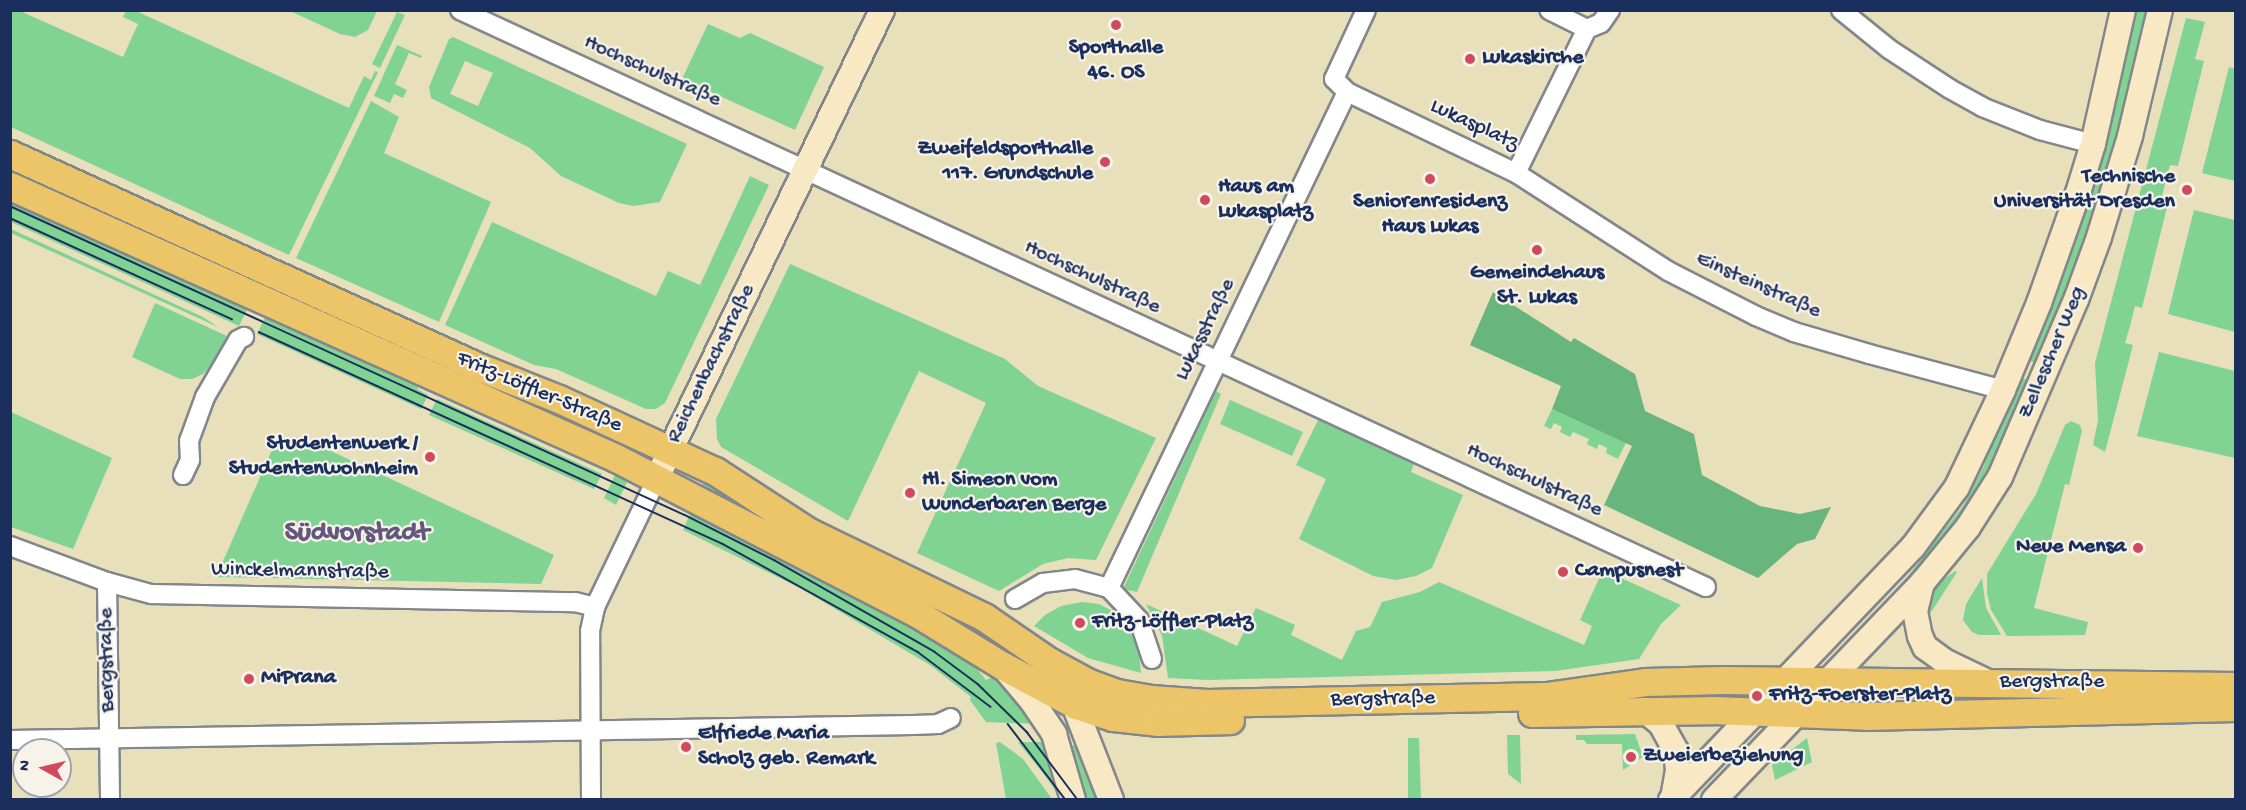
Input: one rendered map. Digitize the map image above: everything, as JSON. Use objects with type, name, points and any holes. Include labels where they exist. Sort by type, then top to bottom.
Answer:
[{"type":"main road","name":"Reichenbachstraße","points":[[657,478],[882,10]]},
{"type":"main road","name":"Zellescher Weg","points":[[1785,680],[1914,547],[1957,487],[2003,390],[2039,303],[2093,144],[2123,10]]},
{"type":"main road","name":"Zellescher Weg","points":[[1828,682],[1923,582],[1968,527],[2000,477],[2076,300],[2099,237],[2130,136],[2160,10]]},
{"type":"main road","name":"Fritz-Löffler-Straße","points":[[10,154],[478,367],[559,399],[671,450],[735,483],[809,532],[984,617],[1050,662]]},
{"type":"main road","name":"Fritz-Löffler-Straße","points":[[10,186],[657,478],[918,614],[1003,666]]},
{"type":"main road","points":[[1923,582],[1915,612],[1925,647],[1944,661],[1990,683]]},
{"type":"main road","points":[[1050,662],[1059,672],[1076,705],[1111,800]]},
{"type":"main road","name":"Bergstraße","points":[[1050,662],[1089,683],[1117,693],[1150,699],[1206,703],[1546,696],[1645,682],[1785,680]]},
{"type":"main road","points":[[1003,666],[1076,705],[1113,717],[1159,722],[1644,710],[1754,711],[1876,716],[2235,707]]},
{"type":"main road","points":[[1003,666],[1032,701],[1054,734],[1073,800]]},
{"type":"main road","points":[[1672,799],[1785,680],[1828,682]]},
{"type":"main road","points":[[1714,800],[1828,682]]},
{"type":"main road","name":"Bergstraße","points":[[1828,682],[2084,682],[2235,686]]},
{"type":"main road","points":[[1644,710],[1661,724],[1676,751],[1678,770],[1672,799]]},
{"type":"street","name":"Hochschulstraße","points":[[460,10],[785,159],[804,172],[1706,587]]},
{"type":"street","points":[[1549,10],[1587,29],[1601,22],[1610,10]]},
{"type":"street","points":[[1841,10],[1907,61],[1950,90],[1982,107],[2040,130],[2093,144]]},
{"type":"street","points":[[1347,92],[1334,79],[1364,11]]},
{"type":"street","name":"Lukasplatz","points":[[1347,92],[1516,173],[1587,29]]},
{"type":"street","name":"Lukasstraße","points":[[1109,588],[1347,92]]},
{"type":"street","name":"Einsteinstraße","points":[[1516,173],[1668,271],[1756,316],[1794,332],[2003,390]]},
{"type":"street","points":[[183,476],[190,460],[189,441],[205,397],[238,340],[244,337]]},
{"type":"street","name":"Reichenbachstraße","points":[[591,800],[590,631],[595,608],[657,478]]},
{"type":"street","name":"Winckelmannstraße","points":[[10,546],[107,582],[151,594],[575,602],[595,608]]},
{"type":"street","points":[[1016,599],[1043,583],[1075,579],[1109,588],[1139,620],[1152,659]]},
{"type":"street","name":"Bergstraße","points":[[107,582],[110,800]]},
{"type":"street","points":[[10,740],[914,725],[938,724],[951,718]]},
{"type":"green space","points":[[11,10],[20,11],[123,57],[138,24],[123,17],[126,11],[136,11],[349,108],[364,76],[371,80],[375,71],[378,72],[289,255],[11,127]]},
{"type":"green space","points":[[290,11],[377,11],[368,30],[355,37],[340,34]]},
{"type":"green space","points":[[2132,11],[2149,11],[2124,121],[2086,245],[2039,364],[2026,360]]},
{"type":"green space","points":[[397,12],[405,15],[380,68],[372,64]]},
{"type":"green space","points":[[2186,18],[2205,22],[2195,59],[2204,61],[2178,166],[2170,165],[2165,184],[2161,201],[2168,203],[2142,308],[2135,306],[2125,343],[2133,345],[2105,452],[2093,445],[2098,420],[2095,363]]},
{"type":"green space","points":[[708,24],[740,38],[750,33],[824,67],[795,130],[682,79]]},
{"type":"green space","points":[[453,37],[687,144],[660,202],[633,206],[619,203],[561,176],[530,148],[431,98],[429,87],[449,39]],"holes":[[[465,61],[493,73],[478,106],[450,94]]]},
{"type":"green space","points":[[397,45],[422,56],[421,58],[409,53],[395,84],[407,90],[403,98],[394,94],[390,103],[374,96]]},
{"type":"green space","points":[[2229,67],[2235,69],[2235,181],[2202,173]]},
{"type":"green space","points":[[371,101],[399,117],[384,153],[491,202],[439,322],[296,258]]},
{"type":"green space","points":[[750,176],[769,185],[665,403],[656,409],[646,409],[556,369],[534,365],[445,325],[492,222],[656,296],[668,271],[700,285]]},
{"type":"green space","points":[[11,195],[250,304],[239,326],[11,222]]},
{"type":"green space","points":[[2194,210],[2235,220],[2235,332],[2168,314]]},
{"type":"green space","points":[[11,229],[203,317],[218,327],[11,233]]},
{"type":"green space","points":[[790,264],[1005,359],[1038,386],[1156,438],[1096,560],[1068,558],[1043,564],[999,591],[917,553],[986,403],[919,371],[848,521],[721,447],[717,439],[716,419]]},
{"type":"green space","points":[[1493,292],[1571,342],[1574,338],[1635,374],[1645,411],[1694,434],[1702,475],[1760,506],[1800,514],[1831,507],[1815,539],[1797,544],[1758,578],[1604,505],[1632,446],[1552,409],[1561,386],[1470,345]]},
{"type":"green space","points":[[155,303],[227,336],[213,364],[203,374],[192,379],[180,379],[132,357]]},
{"type":"green space","points":[[267,313],[421,382],[417,389],[428,395],[421,409],[257,334]]},
{"type":"green space","points":[[2159,352],[2235,371],[2235,458],[2137,436]]},
{"type":"green space","points":[[2018,376],[2032,382],[1997,459],[1946,540],[1862,634],[1857,630],[1904,581],[1963,506],[1983,468]]},
{"type":"green space","points":[[1216,391],[1221,394],[1137,592],[1123,589]]},
{"type":"green space","points":[[437,399],[602,474],[594,489],[429,415]]},
{"type":"green space","points":[[1230,400],[1303,432],[1292,456],[1220,424]]},
{"type":"green space","points":[[1552,409],[1626,443],[1618,459],[1606,453],[1607,448],[1599,444],[1597,449],[1587,444],[1589,439],[1573,432],[1570,437],[1560,432],[1562,427],[1554,423],[1551,429],[1544,426]]},
{"type":"green space","points":[[11,412],[112,458],[73,549],[11,527]]},
{"type":"green space","points":[[1321,414],[1416,458],[1411,472],[1463,495],[1432,568],[1416,576],[1396,580],[1373,576],[1299,539],[1326,479],[1296,465]]},
{"type":"green space","points":[[2071,421],[2080,425],[2082,431],[2069,485],[2065,484],[2034,608],[2088,622],[2085,635],[2007,636],[1991,610],[1987,593],[1987,574],[2036,494],[2065,425]]},
{"type":"green space","points":[[294,437],[303,438],[554,555],[541,584],[216,577],[272,450],[279,443]]},
{"type":"green space","points":[[617,471],[630,476],[616,505],[604,498]]},
{"type":"green space","points":[[706,479],[968,620],[1035,666],[1040,677],[992,643],[700,490]]},
{"type":"green space","points":[[693,507],[891,612],[969,659],[986,680],[995,676],[1041,724],[986,722],[970,700],[971,697],[930,665],[800,588],[683,530]]},
{"type":"green space","points":[[1603,570],[1681,605],[1661,624],[1639,659],[1555,671],[1208,680],[1168,678],[1162,636],[1146,604],[1237,646],[1256,608],[1295,625],[1291,635],[1342,660],[1356,631],[1370,627],[1382,602],[1420,592],[1439,582],[1584,645],[1592,626],[1580,620]]},
{"type":"green space","points":[[1955,571],[1957,572],[1930,614],[1923,618],[1931,589]]},
{"type":"green space","points":[[1982,578],[1986,608],[2001,635],[1979,635],[1972,632],[1963,620],[1966,604]]},
{"type":"green space","points":[[1082,602],[1099,604],[1116,613],[1131,632],[1139,651],[1141,673],[1088,658],[1034,626],[1045,615],[1061,606]]},
{"type":"green space","points":[[1635,734],[1643,757],[1623,770],[1622,744],[1587,744],[1584,740],[1576,740],[1576,735]]},
{"type":"green space","points":[[1507,735],[1520,735],[1521,784],[1508,774]]},
{"type":"green space","points":[[1408,738],[1419,738],[1421,799],[1408,799]]},
{"type":"green space","points":[[1807,738],[1812,762],[1775,780],[1772,765]]},
{"type":"green space","points":[[1000,742],[1023,759],[1052,799],[1006,799],[996,743]]},
{"type":"green space","points":[[1018,742],[1050,742],[1061,799],[1046,777]]},
{"type":"green space","points":[[1063,744],[1079,746],[1100,799],[1080,799]]},
{"type":"tram line","points":[[10,206],[685,515],[774,560],[935,652],[978,684],[1027,732],[1078,800]]},
{"type":"tram line","points":[[10,218],[232,319]]},
{"type":"tram line","points":[[259,332],[723,544],[918,652],[991,707]]},
{"type":"tram line","points":[[1008,724],[1066,800]]},
{"type":"place","name":"Sporthalle 46. OS","points":[[1116,25]]},
{"type":"place","name":"Lukaskirche","points":[[1470,59]]},
{"type":"place","name":"Zweifeldsporthalle 117. Grundschule","points":[[1105,162]]},
{"type":"place","name":"Seniorenresidenz Haus Lukas","points":[[1430,179]]},
{"type":"place","name":"Technische Universität Dresden","points":[[2187,190]]},
{"type":"place","name":"Haus am Lukasplatz","points":[[1205,200]]},
{"type":"place","name":"Gemeindehaus St. Lukas","points":[[1537,250]]},
{"type":"place","name":"Studentenwerk / Studentenwohnheim","points":[[430,457]]},
{"type":"place","name":"Hl. Simeon vom Wunderbaren Berge","points":[[910,493]]},
{"type":"place","name":"Neue Mensa","points":[[2138,548]]},
{"type":"place","name":"Campusnest","points":[[1563,572]]},
{"type":"place","name":"Fritz-Löffler-Platz","points":[[1080,623]]},
{"type":"place","name":"MiPrana","points":[[249,679]]},
{"type":"place","name":"Fritz-Foerster-Platz","points":[[1757,696]]},
{"type":"place","name":"Elfriede Maria Scholz geb. Remark","points":[[686,747]]},
{"type":"place","name":"Zweierbeziehung","points":[[1631,757]]},
{"type":"district","name":"Südvorstadt","points":[[357,534]]}]
